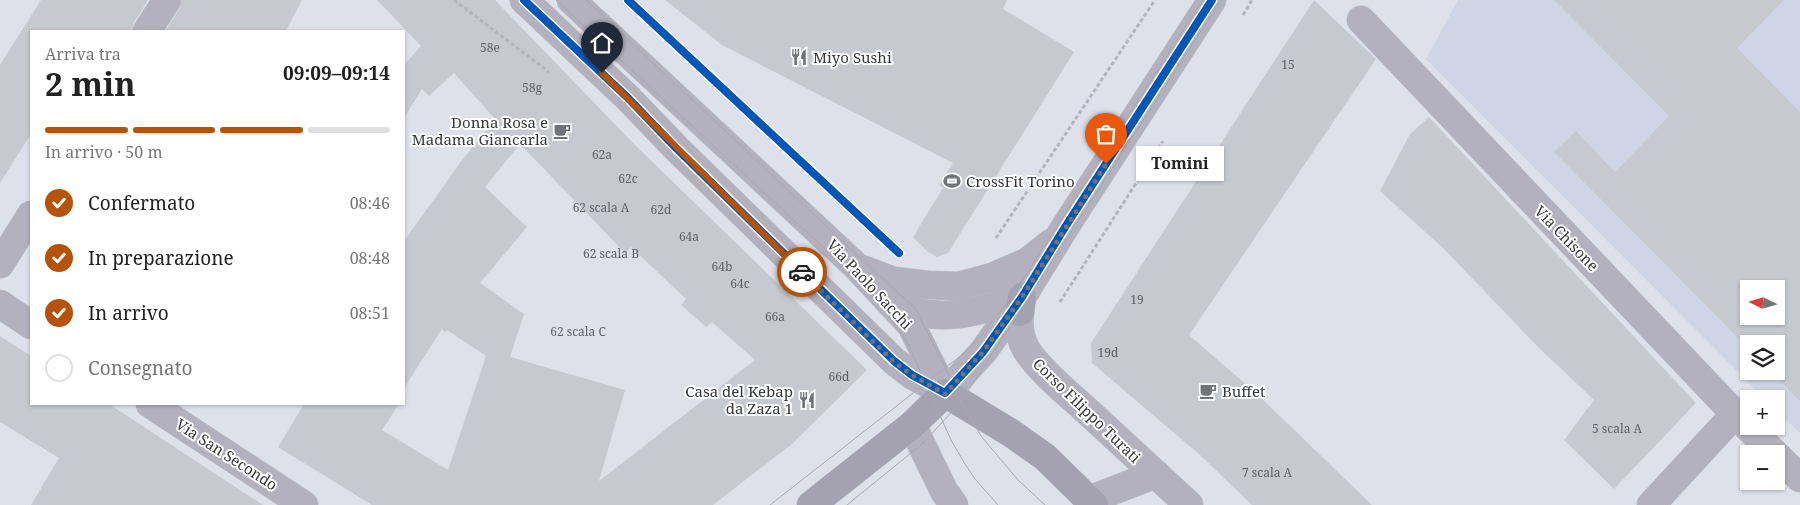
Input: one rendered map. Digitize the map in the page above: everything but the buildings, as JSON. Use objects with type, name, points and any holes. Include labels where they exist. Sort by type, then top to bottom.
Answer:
[{"type":"main road","points":[[811,505],[912,425],[936,388]]},
{"type":"main road","name":"Corso Filippo Turati","points":[[936,388],[1011,434],[1044,457],[1092,502]]},
{"type":"street","points":[[148,30],[167,0]]},
{"type":"street","points":[[524,0],[628,98],[676,148],[894,362],[936,388],[983,352],[1023,300],[1060,236],[1212,0]]},
{"type":"street","points":[[549,24],[572,0]]},
{"type":"street","name":"Via Paolo Sacchi","points":[[572,0],[857,267],[894,306],[911,325],[936,388]]},
{"type":"street","name":"Via Chisone","points":[[1361,20],[1767,445]]},
{"type":"street","points":[[0,264],[30,216]]},
{"type":"street","points":[[857,267],[894,281],[959,286],[992,277],[1027,262],[1060,236]]},
{"type":"street","points":[[894,306],[927,314],[953,316],[1023,300]]},
{"type":"street","name":"Corso Filippo Turati","points":[[1023,300],[1019,322],[1025,348],[1031,357],[1061,388],[1189,505]]},
{"type":"street","points":[[0,304],[30,324]]},
{"type":"street","name":"Via San Secondo","points":[[152,405],[304,505]]},
{"type":"street","points":[[1651,505],[1736,414]]},
{"type":"street","points":[[912,425],[944,491],[954,505]]},
{"type":"street","name":"Via Chisone","points":[[1785,463],[1800,478]]},
{"type":"street","name":"Corso Filippo Turati","points":[[1092,502],[1156,474]]},
{"type":"path","points":[[994,241],[1155,0]]},
{"type":"path","points":[[1242,17],[1252,0]]},
{"type":"path","points":[[1057,307],[1168,133]]},
{"type":"shaded area","points":[[1458,0],[1800,0],[1800,433],[1785,419],[1785,390],[1756,390],[1746,380],[1785,380],[1785,335],[1740,335],[1740,374],[1426,59]]},
{"type":"tram line","points":[[556,0],[824,248],[880,304],[907,342],[951,440],[965,464],[975,479],[998,505]]},
{"type":"tram line","points":[[586,0],[915,308],[961,402],[981,436],[1018,480],[1045,505]]},
{"type":"tram line","points":[[770,505],[963,354],[984,332],[1013,295],[1203,0]]},
{"type":"tram line","points":[[847,505],[922,444],[961,402],[1221,0]]},
{"type":"cycle path","points":[[524,0],[628,98],[676,148],[894,361],[912,375],[945,393],[983,352],[1022,297],[1212,0]]},
{"type":"cycle path","points":[[628,0],[899,253]]},
{"type":"way so far","points":[[802,272],[901,368],[945,394],[983,352],[1022,297],[1106,164]]},
{"type":"place","name":"Miyo Sushi","points":[[799,57]]},
{"type":"place","name":"Donna Rosa e Madama Giancarla","points":[[562,131]]},
{"type":"place","name":"Tomini","points":[[1106,164]]},
{"type":"place","name":"CrossFit Torino","points":[[952,181]]},
{"type":"place","name":"Buffet","points":[[1208,391]]},
{"type":"place","name":"Casa del Kebap da Zaza 1","points":[[807,400]]},
{"type":"route","points":[[602,73],[802,272]]}]
